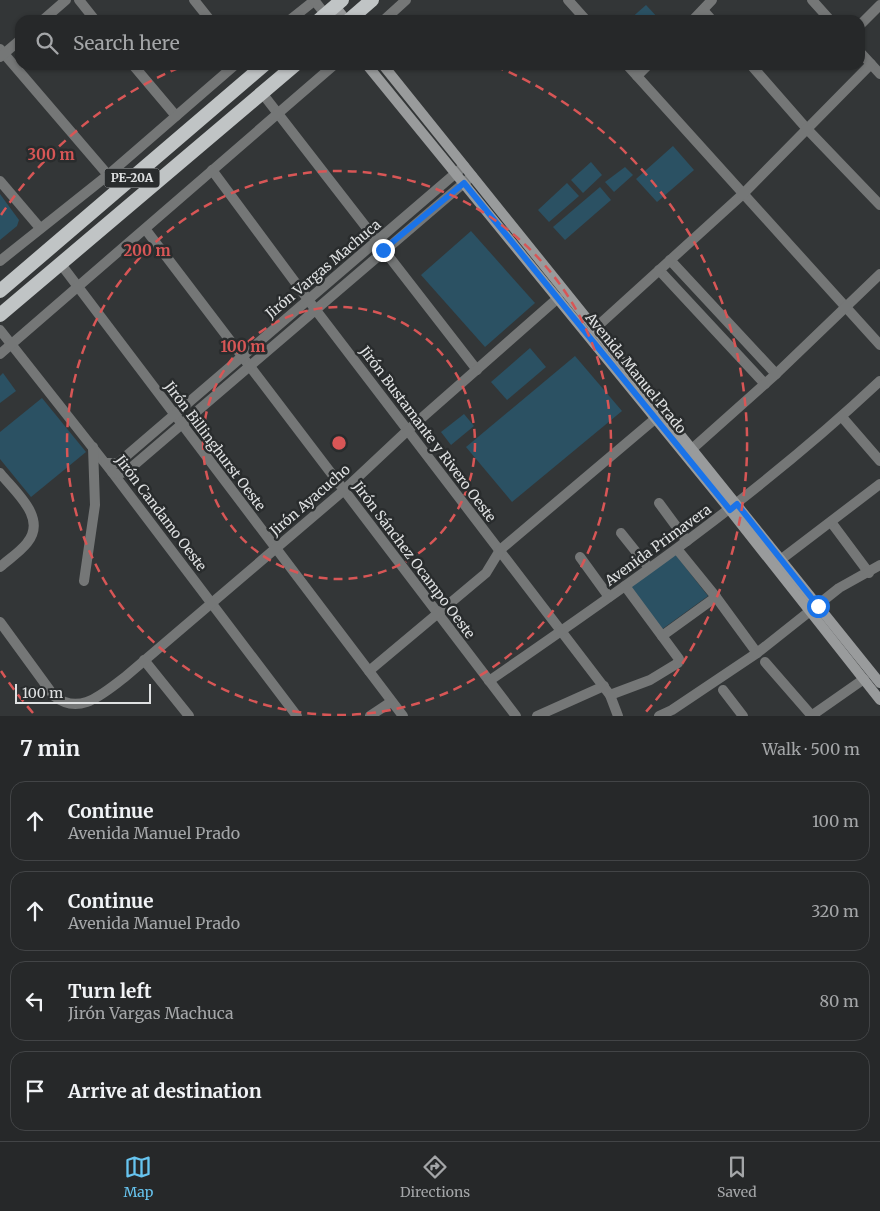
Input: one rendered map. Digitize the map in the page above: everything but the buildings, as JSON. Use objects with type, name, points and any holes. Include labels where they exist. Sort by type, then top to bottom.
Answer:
[{"type":"highway","points":[[353,15],[372,0]]},
{"type":"highway","name":"PE-20A","points":[[0,291],[258,70]]},
{"type":"highway","name":"PE-20A","points":[[0,315],[289,70]]},
{"type":"main road","name":"Avenida Manuel Prado","points":[[371,70],[558,298],[591,332]]},
{"type":"main road","name":"Avenida Manuel Prado","points":[[387,70],[472,176],[591,332],[814,609],[880,700]]},
{"type":"main road","name":"Avenida Manuel Prado","points":[[659,416],[692,448],[733,507]]},
{"type":"main road","name":"Avenida Manuel Prado","points":[[814,609],[880,683]]},
{"type":"street","points":[[49,15],[66,0]]},
{"type":"street","points":[[79,0],[91,15]]},
{"type":"street","points":[[194,0],[206,15]]},
{"type":"street","points":[[296,15],[314,0],[330,10]]},
{"type":"street","points":[[390,15],[406,0]]},
{"type":"street","points":[[568,0],[582,15]]},
{"type":"street","points":[[698,15],[712,0]]},
{"type":"street","points":[[812,0],[826,15]]},
{"type":"street","points":[[865,20],[880,5]]},
{"type":"street","points":[[703,10],[708,15]]},
{"type":"street","points":[[15,43],[1,53],[15,69]]},
{"type":"street","points":[[865,57],[880,74]]},
{"type":"street","points":[[591,332],[743,194],[871,64]]},
{"type":"street","points":[[16,70],[108,175]]},
{"type":"street","points":[[137,70],[176,116]]},
{"type":"street","points":[[0,260],[108,175],[229,70]]},
{"type":"street","points":[[0,354],[146,230],[212,170],[328,70]]},
{"type":"street","points":[[632,70],[880,346]]},
{"type":"street","points":[[637,76],[643,70]]},
{"type":"street","points":[[755,70],[807,129],[880,205]]},
{"type":"street","points":[[262,93],[477,370]]},
{"type":"street","name":"Jirón Vargas Machuca","points":[[464,166],[118,463],[109,468],[118,474],[126,472],[383,250],[472,176]]},
{"type":"street","name":"Jirón Bustamante y Rivero Oeste","points":[[212,170],[315,309],[604,686],[610,695],[618,716]]},
{"type":"street","points":[[0,181],[40,228]]},
{"type":"street","name":"Jirón Sánchez Ocampo Oeste","points":[[146,230],[516,716]]},
{"type":"street","points":[[670,260],[776,374]]},
{"type":"street","name":"Jirón Billinghurst Oeste","points":[[60,264],[174,414],[180,425],[403,716]]},
{"type":"street","points":[[658,270],[765,384]]},
{"type":"street","points":[[692,448],[776,374],[880,274]]},
{"type":"street","name":"Jirón Ayacucho","points":[[0,622],[54,696],[62,704],[71,708],[92,702],[343,491],[408,430],[558,298]]},
{"type":"street","name":"Jirón Candamo Oeste","points":[[0,330],[93,447],[297,716]]},
{"type":"street","name":"Avenida Primavera","points":[[489,681],[562,631],[733,507],[842,417],[880,381]]},
{"type":"street","points":[[369,671],[486,573],[500,550],[659,416]]},
{"type":"street","points":[[842,417],[880,462]]},
{"type":"street","points":[[84,581],[95,505],[93,447]]},
{"type":"street","points":[[0,473],[31,512],[34,526],[27,543],[0,566]]},
{"type":"street","points":[[777,562],[880,484]]},
{"type":"street","points":[[659,503],[687,541]]},
{"type":"street","points":[[831,522],[869,572]]},
{"type":"street","points":[[621,533],[650,568]]},
{"type":"street","points":[[677,548],[757,653]]},
{"type":"street","points":[[580,557],[609,597]]},
{"type":"street","points":[[659,716],[672,710],[757,653],[839,588],[880,565]]},
{"type":"street","points":[[610,695],[650,680],[678,663],[678,655],[625,586]]},
{"type":"street","points":[[662,636],[716,597]]},
{"type":"street","points":[[144,660],[189,716]]},
{"type":"street","points":[[765,662],[811,716],[864,679]]},
{"type":"street","points":[[537,716],[604,686]]},
{"type":"street","points":[[723,690],[743,716]]},
{"type":"street","points":[[370,716],[392,702]]},
{"type":"shaded area","points":[[646,5],[655,15],[635,15]]},
{"type":"shaded area","points":[[673,146],[694,170],[657,202],[636,179]]},
{"type":"shaded area","points":[[591,162],[602,175],[583,193],[571,180]]},
{"type":"shaded area","points":[[625,167],[633,175],[614,192],[605,182]]},
{"type":"shaded area","points":[[567,183],[579,196],[549,222],[538,210]]},
{"type":"shaded area","points":[[600,187],[611,200],[565,240],[553,227]]},
{"type":"shaded area","points":[[0,194],[19,220],[17,226],[0,240]]},
{"type":"shaded area","points":[[471,231],[535,303],[485,347],[421,275]]},
{"type":"shaded area","points":[[530,348],[546,367],[507,400],[491,382]]},
{"type":"shaded area","points":[[575,356],[622,411],[512,502],[466,447]]},
{"type":"shaded area","points":[[3,373],[16,391],[0,403],[0,376]]},
{"type":"shaded area","points":[[42,398],[86,452],[31,497],[0,459],[0,432]]},
{"type":"shaded area","points":[[464,414],[474,426],[451,445],[441,432]]},
{"type":"shaded area","points":[[675,554],[708,596],[661,630],[628,586]]},
{"type":"route","points":[[383,250],[464,183],[730,510],[737,504],[818,606]]}]
